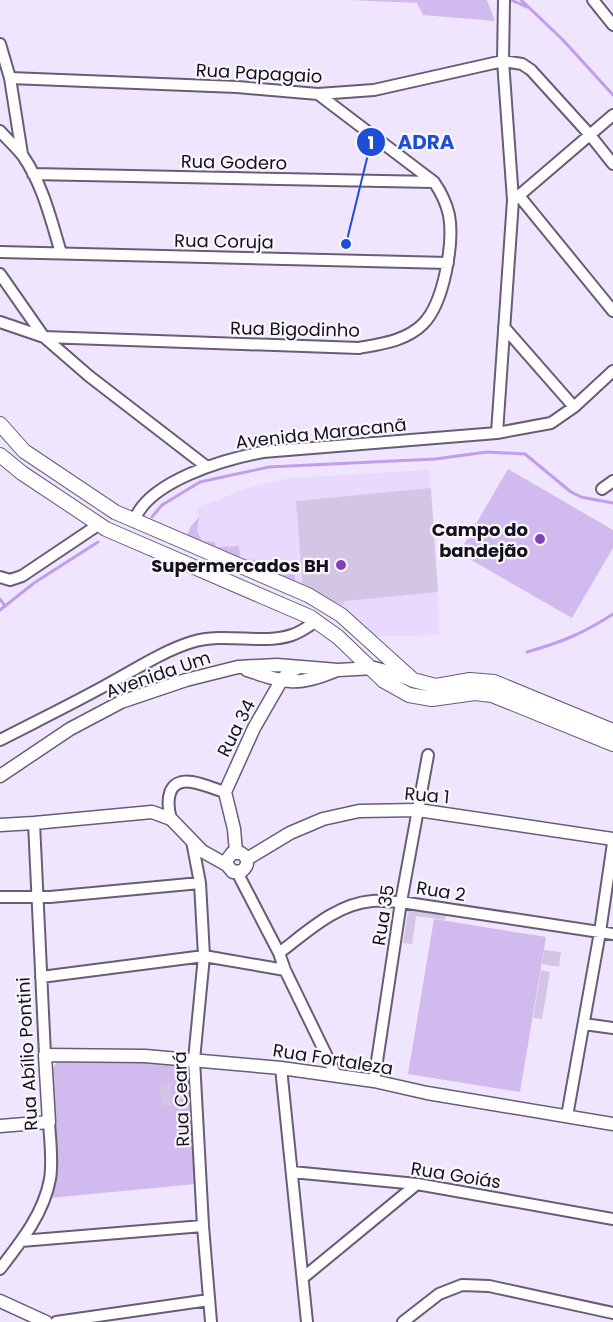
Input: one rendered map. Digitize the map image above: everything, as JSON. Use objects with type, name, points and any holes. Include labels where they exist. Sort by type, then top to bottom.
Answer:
[{"type":"main road","points":[[0,424],[16,444],[33,458],[104,506],[320,601],[351,623],[412,680],[436,686],[470,680],[494,682],[613,731]]},
{"type":"main road","points":[[0,455],[22,473],[118,536],[300,612],[316,621],[338,637],[391,686],[409,695],[432,699],[475,693],[500,697],[613,744]]},
{"type":"street","points":[[497,433],[516,199],[503,61],[504,0]]},
{"type":"street","points":[[593,0],[613,25]]},
{"type":"street","points":[[0,44],[10,78],[22,155]]},
{"type":"street","points":[[503,61],[522,64],[531,70],[613,164]]},
{"type":"street","name":"Rua Papagaio","points":[[10,78],[237,87],[318,94],[374,90],[503,61]]},
{"type":"street","name":"Rua Bigodinho","points":[[44,337],[359,348],[394,342],[422,325],[438,304],[448,263],[449,217],[444,196],[434,182],[318,94]]},
{"type":"street","points":[[516,199],[613,115]]},
{"type":"street","points":[[0,131],[22,155],[33,174],[47,207],[61,254]]},
{"type":"street","name":"Rua Godero","points":[[33,174],[434,182]]},
{"type":"street","points":[[516,199],[613,310]]},
{"type":"street","name":"Rua Coruja","points":[[0,252],[448,263]]},
{"type":"street","points":[[0,274],[44,337],[89,376],[207,467]]},
{"type":"street","points":[[0,322],[44,337]]},
{"type":"street","points":[[504,327],[574,407]]},
{"type":"street","name":"Avenida Maracanã","points":[[134,521],[139,509],[175,482],[228,459],[263,452],[497,433],[551,423],[574,407],[613,371]]},
{"type":"street","points":[[602,489],[613,481]]},
{"type":"street","points":[[0,577],[10,580],[22,576],[98,525]]},
{"type":"street","points":[[0,740],[65,708],[167,652],[192,642],[222,636],[273,638],[290,636],[316,621]]},
{"type":"street","points":[[281,681],[292,670],[302,666]]},
{"type":"street","name":"Avenida Um","points":[[0,776],[70,729],[121,702],[186,680],[238,667],[302,666],[338,670],[369,668],[412,680]]},
{"type":"street","name":"Avenida Um","points":[[238,667],[281,681],[319,678],[338,670]]},
{"type":"street","name":"Rua 34","points":[[225,792],[254,728],[281,681]]},
{"type":"street","name":"Rua 35","points":[[374,1082],[401,902],[428,755]]},
{"type":"street","points":[[0,825],[34,824],[143,811],[164,814],[210,856],[232,869],[245,868],[225,792],[192,782],[178,784],[172,789],[168,798],[171,819]]},
{"type":"street","name":"Rua 1","points":[[242,856],[290,832],[323,819],[359,811],[418,810],[613,841]]},
{"type":"street","name":"Rua Abílio Pontini","points":[[0,1269],[40,1210],[50,1178],[34,824]]},
{"type":"street","name":"Rua Ceará","points":[[192,841],[200,883],[204,956],[194,1060],[211,1322]]},
{"type":"street","points":[[567,1116],[600,932],[613,841]]},
{"type":"street","points":[[242,856],[229,856],[232,869],[279,953],[336,1075]]},
{"type":"street","points":[[0,897],[38,897],[200,883]]},
{"type":"street","name":"Rua 2","points":[[279,953],[325,919],[348,906],[372,901],[401,902],[613,934]]},
{"type":"street","points":[[41,977],[204,956],[285,970]]},
{"type":"street","points":[[584,1024],[613,1028]]},
{"type":"street","name":"Rua Fortaleza","points":[[45,1054],[145,1056],[281,1068],[336,1075],[427,1093],[613,1124]]},
{"type":"street","points":[[281,1068],[308,1322]]},
{"type":"street","points":[[0,1126],[49,1122]]},
{"type":"street","name":"Rua Goiás","points":[[292,1172],[417,1184],[613,1219]]},
{"type":"street","points":[[304,1277],[417,1184]]},
{"type":"street","points":[[21,1241],[203,1226]]},
{"type":"street","points":[[403,1322],[439,1294],[462,1285],[489,1286],[613,1313]]},
{"type":"street","points":[[56,1322],[209,1300]]},
{"type":"street","points":[[0,1301],[46,1322]]},
{"type":"shaded area","points":[[349,0],[487,0],[495,21],[423,15],[417,3]]},
{"type":"shaded area","name":"Campo do bandejão","points":[[508,469],[613,530],[613,548],[572,618],[459,553]]},
{"type":"shaded area","name":"Supermercados BH","points":[[429,470],[440,635],[372,637],[187,535],[199,517],[196,508],[254,486],[290,478]]},
{"type":"shaded area","points":[[199,517],[197,531],[202,541],[215,542],[216,547],[239,546],[240,558],[255,560],[255,564],[272,563],[274,575],[189,538],[187,535],[191,526]]},
{"type":"shaded area","points":[[295,574],[295,584],[274,575]]},
{"type":"shaded area","points":[[434,919],[546,937],[520,1092],[408,1074]]},
{"type":"shaded area","points":[[64,1057],[184,1064],[189,1073],[189,1110],[196,1184],[50,1198],[53,1187],[52,1071],[56,1063]]},
{"type":"building","points":[[431,488],[438,592],[345,601],[343,605],[303,589],[296,501]]},
{"type":"building","points":[[412,908],[447,912],[445,920],[416,916],[412,944],[403,943],[408,912]]},
{"type":"building","points":[[544,950],[561,952],[559,967],[542,964]]},
{"type":"building","points":[[541,970],[550,972],[542,1019],[533,1018]]},
{"type":"building","points":[[170,1082],[172,1105],[163,1106],[159,1090],[161,1090],[161,1084]]},
{"type":"waterway","points":[[511,0],[527,7]]},
{"type":"waterway","points":[[521,0],[563,40],[613,95]]},
{"type":"waterway","points":[[152,517],[162,505],[200,482],[269,467],[435,459],[487,452],[525,454],[571,492],[581,497],[613,503]]},
{"type":"waterway","points":[[0,610],[34,583],[98,542]]},
{"type":"waterway","points":[[0,599],[5,606]]},
{"type":"waterway","points":[[527,652],[571,637],[613,614]]},
{"type":"place","name":"ADRA","points":[[346,244]]},
{"type":"place","name":"Campo do bandejão","points":[[540,539]]},
{"type":"place","name":"Supermercados BH","points":[[341,565]]}]
